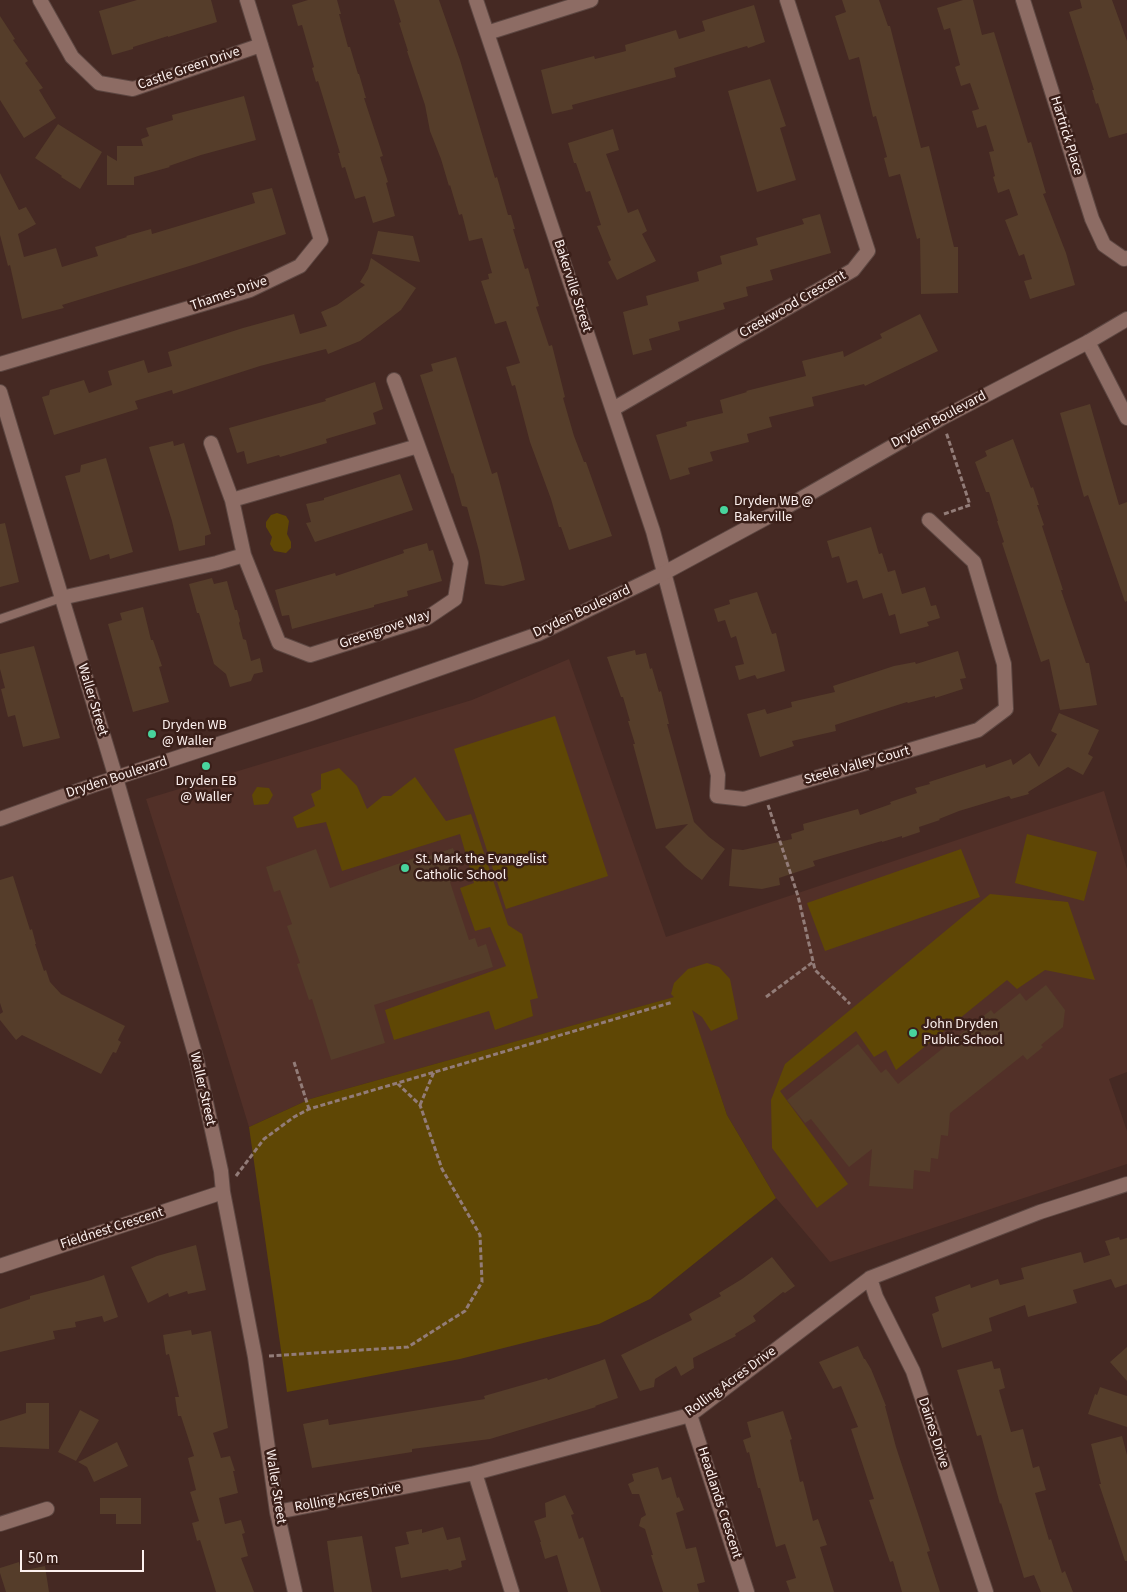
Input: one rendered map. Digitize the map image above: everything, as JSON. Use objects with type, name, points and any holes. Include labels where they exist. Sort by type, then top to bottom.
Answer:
[{"type":"street","name":"Castle Green Drive","points":[[40,0],[72,57],[99,83],[133,89],[261,45]]},
{"type":"street","name":"Thames Drive","points":[[0,364],[250,290],[300,266],[320,240],[247,0]]},
{"type":"street","name":"Bakerville Street","points":[[476,0],[613,409],[653,531],[664,573]]},
{"type":"street","points":[[487,33],[590,0]]},
{"type":"street","name":"Creekwood Crescent","points":[[613,409],[853,270],[868,251],[787,0]]},
{"type":"street","name":"Hartrick Place","points":[[1023,0],[1092,219],[1104,245],[1124,259],[1127,258]]},
{"type":"street","name":"Dryden Boulevard","points":[[0,819],[116,778],[310,714],[538,634],[664,573],[788,506],[942,418],[1088,342],[1127,319]]},
{"type":"street","points":[[1088,342],[1127,418]]},
{"type":"street","name":"Greengrove Way","points":[[212,443],[232,500],[244,556],[279,643],[310,656],[427,618],[455,599],[461,564],[394,380]]},
{"type":"street","name":"Waller Street","points":[[0,392],[116,778],[196,1061],[221,1171],[223,1192],[256,1357],[277,1512],[295,1592]]},
{"type":"street","points":[[232,500],[418,446]]},
{"type":"street","name":"Steele Valley Court","points":[[664,573],[718,775],[717,796],[744,800],[978,730],[1006,709],[1004,664],[974,562],[929,520]]},
{"type":"street","points":[[61,598],[217,564],[244,556]]},
{"type":"street","name":"Rolling Acres Drive","points":[[277,1512],[475,1473],[690,1415],[870,1278],[1040,1212],[1127,1184]]},
{"type":"street","name":"Fieldnest Crescent","points":[[0,1266],[223,1192]]},
{"type":"street","name":"Daines Drive","points":[[870,1278],[876,1297],[913,1371],[986,1592]]},
{"type":"street","name":"Headlands Crescent","points":[[690,1415],[748,1592]]},
{"type":"street","points":[[475,1473],[512,1592]]},
{"type":"street","points":[[0,1524],[47,1509]]},
{"type":"lane","points":[[0,619],[61,598]]},
{"type":"path","points":[[929,520],[970,505],[942,418]]},
{"type":"path","points":[[764,793],[798,896],[815,970],[850,1004]]},
{"type":"path","points":[[766,998],[813,962]]},
{"type":"path","points":[[223,1192],[264,1139],[294,1117],[309,1109],[673,1002]]},
{"type":"path","points":[[294,1062],[309,1109]]},
{"type":"path","points":[[420,1105],[434,1072]]},
{"type":"path","points":[[256,1357],[408,1348],[465,1311],[482,1282],[480,1235],[442,1169],[420,1105],[398,1084]]},
{"type":"shaded area","points":[[277,513],[286,516],[289,521],[287,534],[291,542],[291,548],[286,553],[274,551],[270,544],[272,537],[266,527],[266,522],[271,515]]},
{"type":"shaded area","points":[[569,659],[666,937],[1104,791],[1127,869],[1127,1072],[1109,1079],[1127,1131],[1127,1164],[830,1262],[776,1198],[727,1115],[686,994],[310,1099],[249,1127],[146,799],[472,700]]},
{"type":"shaded area","points":[[555,716],[608,876],[506,909],[454,749]]},
{"type":"shaded area","points":[[339,768],[357,786],[367,809],[383,796],[391,796],[415,777],[446,821],[471,814],[508,925],[522,934],[538,998],[530,1000],[533,1016],[495,1030],[489,1011],[394,1040],[385,1010],[506,966],[490,927],[475,931],[460,888],[474,883],[460,834],[342,871],[326,822],[297,828],[293,817],[315,806],[311,794],[321,789],[321,774]]},
{"type":"shaded area","points":[[257,787],[269,788],[273,795],[268,804],[254,805],[252,795]]},
{"type":"shaded area","points":[[1027,834],[1097,852],[1084,901],[1015,883]]},
{"type":"shaded area","points":[[961,849],[980,897],[825,951],[807,903]]},
{"type":"shaded area","points":[[990,894],[1068,902],[1095,980],[1045,970],[1017,989],[1007,980],[896,1070],[886,1050],[874,1057],[856,1031],[780,1091],[848,1184],[817,1208],[772,1148],[771,1100],[785,1064]]},
{"type":"shaded area","points":[[707,963],[719,967],[730,979],[738,1019],[711,1031],[702,1017],[692,1010],[727,1115],[776,1198],[650,1299],[599,1324],[460,1359],[287,1392],[249,1127],[310,1099],[674,997],[671,994],[674,983],[688,969]]},
{"type":"building","points":[[137,0],[211,0],[217,22],[112,55],[99,11]]},
{"type":"building","points":[[308,0],[337,0],[348,47],[350,47],[359,74],[366,98],[364,98],[383,156],[380,157],[388,182],[386,183],[395,216],[373,223],[365,196],[355,199],[345,167],[342,168],[338,153],[340,153],[318,81],[316,82],[312,68],[314,67],[302,25],[298,26],[292,5]]},
{"type":"building","points":[[394,0],[439,0],[460,60],[495,178],[497,177],[508,215],[511,215],[515,229],[513,229],[525,269],[528,268],[539,306],[536,307],[549,346],[552,345],[565,397],[563,398],[574,436],[584,462],[586,462],[612,536],[569,550],[561,527],[559,527],[530,442],[515,385],[512,386],[506,367],[520,363],[506,321],[495,324],[481,281],[489,279],[488,274],[492,273],[482,238],[469,241],[462,214],[459,215],[430,131],[425,105],[407,51]]},
{"type":"building","points":[[842,0],[879,0],[888,26],[890,26],[921,148],[929,146],[954,247],[958,247],[958,293],[921,294],[920,238],[917,239],[900,174],[889,177],[884,158],[887,157],[876,116],[873,117],[859,57],[849,60],[835,16],[846,12]]},
{"type":"building","points":[[963,0],[973,0],[982,35],[994,32],[1028,143],[1031,142],[1046,193],[1043,194],[1066,253],[1075,285],[1030,299],[1024,281],[1032,279],[1024,254],[1019,256],[1005,220],[1018,215],[1009,189],[998,193],[989,152],[994,151],[986,125],[977,128],[972,111],[979,109],[970,83],[961,86],[955,67],[960,65],[950,28],[944,30],[937,8]]},
{"type":"building","points":[[1080,0],[1112,0],[1127,41],[1127,133],[1109,138],[1098,103],[1096,104],[1092,90],[1094,90],[1069,12],[1082,8]]},
{"type":"building","points":[[754,5],[765,42],[674,68],[676,77],[572,105],[573,109],[552,114],[541,70],[594,56],[595,59],[626,51],[625,45],[676,30],[679,39],[705,31],[702,21]]},
{"type":"building","points":[[0,16],[15,39],[13,40],[28,61],[25,63],[43,88],[39,90],[56,118],[24,138],[0,100]]},
{"type":"building","points":[[770,79],[786,126],[780,128],[796,180],[757,192],[728,91]]},
{"type":"building","points":[[244,96],[256,140],[201,155],[170,167],[134,177],[134,185],[107,185],[107,155],[117,161],[117,146],[143,146],[141,139],[149,136],[146,128],[173,120],[172,115]]},
{"type":"building","points":[[58,124],[102,152],[80,189],[35,158]]},
{"type":"building","points":[[613,129],[619,150],[606,154],[628,213],[638,209],[647,231],[642,234],[656,261],[617,280],[608,262],[611,260],[597,226],[601,225],[590,191],[586,192],[568,143]]},
{"type":"building","points":[[0,173],[19,210],[26,207],[36,224],[18,234],[24,257],[56,248],[62,267],[98,256],[95,247],[126,236],[151,229],[152,234],[255,203],[252,193],[272,188],[286,234],[62,305],[64,308],[22,319],[10,265],[8,266],[0,235]]},
{"type":"building","points":[[820,214],[831,253],[770,270],[773,280],[746,287],[748,296],[723,303],[725,309],[678,322],[680,330],[649,339],[652,350],[633,355],[623,312],[648,305],[646,296],[699,281],[697,272],[722,264],[720,256],[758,245],[756,238],[804,224],[802,219]]},
{"type":"building","points":[[378,231],[413,236],[420,262],[372,254]]},
{"type":"building","points":[[371,258],[416,288],[401,310],[360,341],[328,354],[326,349],[260,366],[173,394],[172,390],[135,401],[138,409],[54,435],[42,397],[49,395],[50,390],[84,380],[89,393],[112,385],[108,371],[144,360],[148,373],[172,366],[168,352],[294,314],[300,334],[327,326],[321,312],[337,305],[365,285],[360,282],[368,269]]},
{"type":"building","points":[[920,314],[938,351],[865,386],[864,384],[812,397],[814,406],[769,417],[772,427],[747,434],[749,442],[710,452],[713,461],[688,468],[690,474],[670,480],[656,435],[687,426],[686,422],[723,413],[720,400],[746,391],[806,376],[802,361],[843,351],[844,357],[882,338],[880,334]]},
{"type":"building","points":[[456,357],[492,474],[497,472],[525,580],[503,586],[485,584],[479,551],[467,507],[462,506],[453,473],[420,375],[433,371],[431,364]]},
{"type":"building","points":[[375,382],[383,409],[373,413],[376,424],[326,439],[327,443],[280,457],[279,455],[247,464],[244,451],[237,453],[229,428],[326,401],[325,399]]},
{"type":"building","points":[[1090,404],[1119,505],[1127,502],[1127,601],[1125,602],[1088,495],[1084,497],[1060,413]]},
{"type":"building","points":[[1013,439],[1031,488],[1033,487],[1044,525],[1042,526],[1063,590],[1061,590],[1086,663],[1089,663],[1097,705],[1060,710],[1049,659],[1041,662],[1002,543],[1004,542],[989,492],[986,492],[975,462],[987,456],[985,451]]},
{"type":"building","points":[[173,441],[174,446],[184,443],[211,534],[205,536],[205,545],[179,551],[172,521],[149,447]]},
{"type":"building","points":[[106,458],[133,552],[110,559],[109,554],[90,560],[65,476],[80,472],[81,465]]},
{"type":"building","points":[[400,474],[413,510],[315,542],[306,523],[311,522],[306,504],[324,500],[324,498]]},
{"type":"building","points":[[5,523],[19,582],[0,587],[0,524]]},
{"type":"building","points":[[871,527],[879,554],[882,553],[888,572],[895,570],[902,594],[925,587],[931,606],[936,605],[940,618],[927,622],[929,626],[900,634],[895,614],[889,616],[882,593],[863,599],[857,580],[847,583],[839,556],[832,558],[827,541]]},
{"type":"building","points":[[427,543],[429,551],[433,550],[442,581],[407,591],[408,596],[374,605],[374,607],[292,629],[289,615],[282,616],[275,590],[335,573],[336,576],[404,553],[403,550]]},
{"type":"building","points":[[212,578],[214,584],[227,581],[251,661],[260,658],[263,672],[254,674],[251,681],[230,687],[226,674],[214,664],[189,584]]},
{"type":"building","points":[[757,592],[772,634],[776,633],[785,671],[757,679],[755,675],[739,680],[735,666],[744,664],[736,636],[731,638],[725,620],[718,622],[714,609],[730,604],[729,600]]},
{"type":"building","points":[[143,607],[151,640],[153,640],[162,666],[159,667],[169,702],[133,712],[108,624],[122,620],[120,613]]},
{"type":"building","points":[[34,646],[60,738],[23,747],[15,715],[8,717],[1,689],[5,688],[0,669],[0,654]]},
{"type":"building","points":[[635,650],[636,655],[646,653],[659,692],[661,691],[669,724],[667,724],[694,822],[725,849],[702,880],[685,867],[665,847],[688,824],[656,829],[633,744],[635,744],[628,721],[630,721],[623,697],[621,697],[607,657]]},
{"type":"building","points":[[958,651],[966,678],[960,679],[963,689],[935,698],[935,696],[907,702],[835,725],[836,731],[792,741],[794,746],[760,757],[747,714],[765,709],[767,714],[792,707],[791,702],[835,692],[833,686],[894,666],[915,662],[916,664]]},
{"type":"building","points":[[1059,713],[1099,730],[1088,754],[1093,757],[1083,775],[1068,767],[1028,792],[1029,794],[1011,799],[1009,796],[959,811],[919,827],[920,832],[813,861],[815,866],[779,878],[780,885],[762,889],[729,886],[732,849],[743,850],[792,839],[791,834],[804,830],[803,824],[858,809],[860,815],[917,793],[915,788],[930,784],[929,782],[985,764],[986,768],[1011,759],[1013,765],[1030,753],[1039,767],[1057,734],[1051,731]]},
{"type":"building","points":[[453,848],[459,867],[452,869],[456,880],[450,882],[469,940],[475,938],[478,947],[486,944],[493,967],[374,1005],[385,1043],[331,1060],[312,999],[309,1000],[297,964],[300,963],[287,926],[292,924],[280,890],[274,892],[266,867],[316,849],[330,888],[420,856],[421,859]]},
{"type":"building","points":[[13,876],[30,930],[32,929],[44,971],[46,970],[50,982],[61,994],[125,1026],[118,1040],[121,1042],[116,1053],[113,1052],[101,1074],[22,1035],[16,1040],[0,1020],[0,1014],[3,1012],[0,1003],[0,880]]},
{"type":"building","points":[[1046,985],[1065,1010],[1063,1027],[1041,1045],[1043,1047],[1027,1060],[1023,1055],[950,1113],[948,1136],[941,1135],[938,1159],[931,1158],[930,1172],[914,1170],[913,1189],[869,1186],[872,1149],[849,1167],[811,1119],[805,1123],[787,1100],[858,1044],[881,1073],[886,1069],[898,1084],[991,1010],[994,1014],[1020,993],[1026,1001]]},
{"type":"building","points":[[1119,1237],[1120,1240],[1127,1238],[1127,1284],[1115,1288],[1111,1279],[1073,1290],[1077,1303],[1028,1317],[1025,1305],[989,1318],[992,1331],[942,1348],[932,1314],[939,1311],[935,1297],[970,1284],[971,1288],[998,1279],[1000,1285],[1024,1279],[1021,1268],[1081,1252],[1084,1263],[1110,1255],[1105,1241]]},
{"type":"building","points":[[196,1245],[206,1290],[188,1294],[187,1291],[169,1297],[168,1293],[148,1303],[131,1267],[157,1256]]},
{"type":"building","points":[[772,1257],[795,1286],[785,1293],[783,1292],[753,1316],[756,1321],[735,1334],[736,1336],[693,1358],[694,1368],[681,1376],[676,1366],[655,1379],[654,1387],[640,1391],[621,1355],[692,1320],[689,1314],[721,1296],[719,1293]]},
{"type":"building","points":[[104,1275],[118,1317],[104,1322],[102,1316],[75,1322],[76,1327],[53,1331],[55,1339],[0,1352],[0,1309],[30,1299],[30,1296]]},
{"type":"building","points":[[191,1330],[192,1335],[211,1331],[228,1428],[213,1433],[221,1458],[230,1456],[235,1471],[233,1471],[238,1493],[219,1498],[225,1524],[241,1520],[245,1533],[242,1534],[248,1556],[241,1558],[254,1592],[216,1592],[200,1540],[197,1541],[192,1523],[199,1521],[190,1492],[196,1490],[188,1458],[194,1456],[181,1416],[178,1416],[175,1397],[179,1397],[169,1354],[166,1355],[163,1335]]},
{"type":"building","points":[[858,1346],[871,1369],[886,1406],[896,1447],[930,1551],[927,1552],[940,1592],[902,1592],[893,1561],[890,1562],[869,1500],[874,1499],[851,1429],[858,1427],[841,1386],[833,1389],[819,1362]]},
{"type":"building","points":[[1127,1347],[1127,1381],[1110,1362]]},
{"type":"building","points":[[605,1359],[618,1398],[596,1407],[490,1439],[412,1449],[412,1452],[312,1468],[303,1424],[328,1419],[329,1425],[485,1399],[484,1396],[547,1378],[548,1380]]},
{"type":"building","points":[[992,1361],[994,1369],[1000,1368],[1005,1388],[999,1390],[1011,1432],[1023,1429],[1033,1468],[1039,1466],[1046,1490],[1035,1493],[1049,1540],[1051,1539],[1062,1573],[1065,1571],[1073,1592],[1041,1592],[1034,1575],[1024,1578],[1000,1504],[981,1435],[977,1436],[957,1370]]},
{"type":"building","points":[[1100,1387],[1127,1396],[1127,1427],[1088,1414],[1095,1394],[1097,1395]]},
{"type":"building","points":[[26,1403],[49,1403],[49,1449],[0,1447],[0,1421],[26,1413]]},
{"type":"building","points":[[80,1410],[99,1420],[76,1461],[58,1452]]},
{"type":"building","points":[[783,1411],[792,1439],[790,1440],[800,1482],[803,1481],[813,1521],[818,1519],[827,1545],[820,1547],[834,1592],[790,1592],[786,1581],[796,1578],[785,1544],[776,1547],[749,1452],[747,1453],[743,1440],[751,1437],[747,1422]]},
{"type":"building","points":[[1122,1436],[1127,1455],[1127,1561],[1125,1561],[1099,1484],[1101,1484],[1091,1444]]},
{"type":"building","points":[[117,1442],[128,1466],[94,1482],[87,1467],[78,1462]]},
{"type":"building","points":[[658,1467],[662,1480],[671,1477],[677,1498],[679,1497],[684,1510],[676,1513],[686,1549],[696,1547],[705,1582],[697,1584],[699,1592],[663,1592],[645,1529],[639,1526],[641,1518],[646,1515],[639,1494],[632,1494],[628,1484],[634,1481],[632,1474]]},
{"type":"building","points":[[565,1495],[574,1514],[571,1515],[579,1539],[583,1537],[601,1592],[568,1592],[557,1555],[545,1559],[534,1521],[546,1517],[545,1503]]},
{"type":"building","points":[[100,1498],[141,1498],[141,1524],[116,1524],[116,1514],[100,1514]]},
{"type":"building","points":[[443,1527],[447,1540],[460,1537],[466,1560],[461,1561],[462,1567],[449,1571],[448,1569],[401,1578],[395,1547],[409,1544],[406,1532],[422,1529],[422,1533]]},
{"type":"building","points":[[362,1536],[372,1592],[334,1592],[327,1541]]},
{"type":"building","points":[[19,1562],[21,1571],[45,1566],[49,1592],[6,1592],[0,1568]]},
{"type":"place","name":"Dryden WB @ Bakerville","points":[[724,510]]},
{"type":"place","name":"Dryden WB @ Waller","points":[[152,734]]},
{"type":"place","name":"Dryden EB @ Waller","points":[[206,766]]},
{"type":"place","name":"St. Mark the Evangelist Catholic School","points":[[405,868]]},
{"type":"place","name":"John Dryden Public School","points":[[913,1033]]}]
